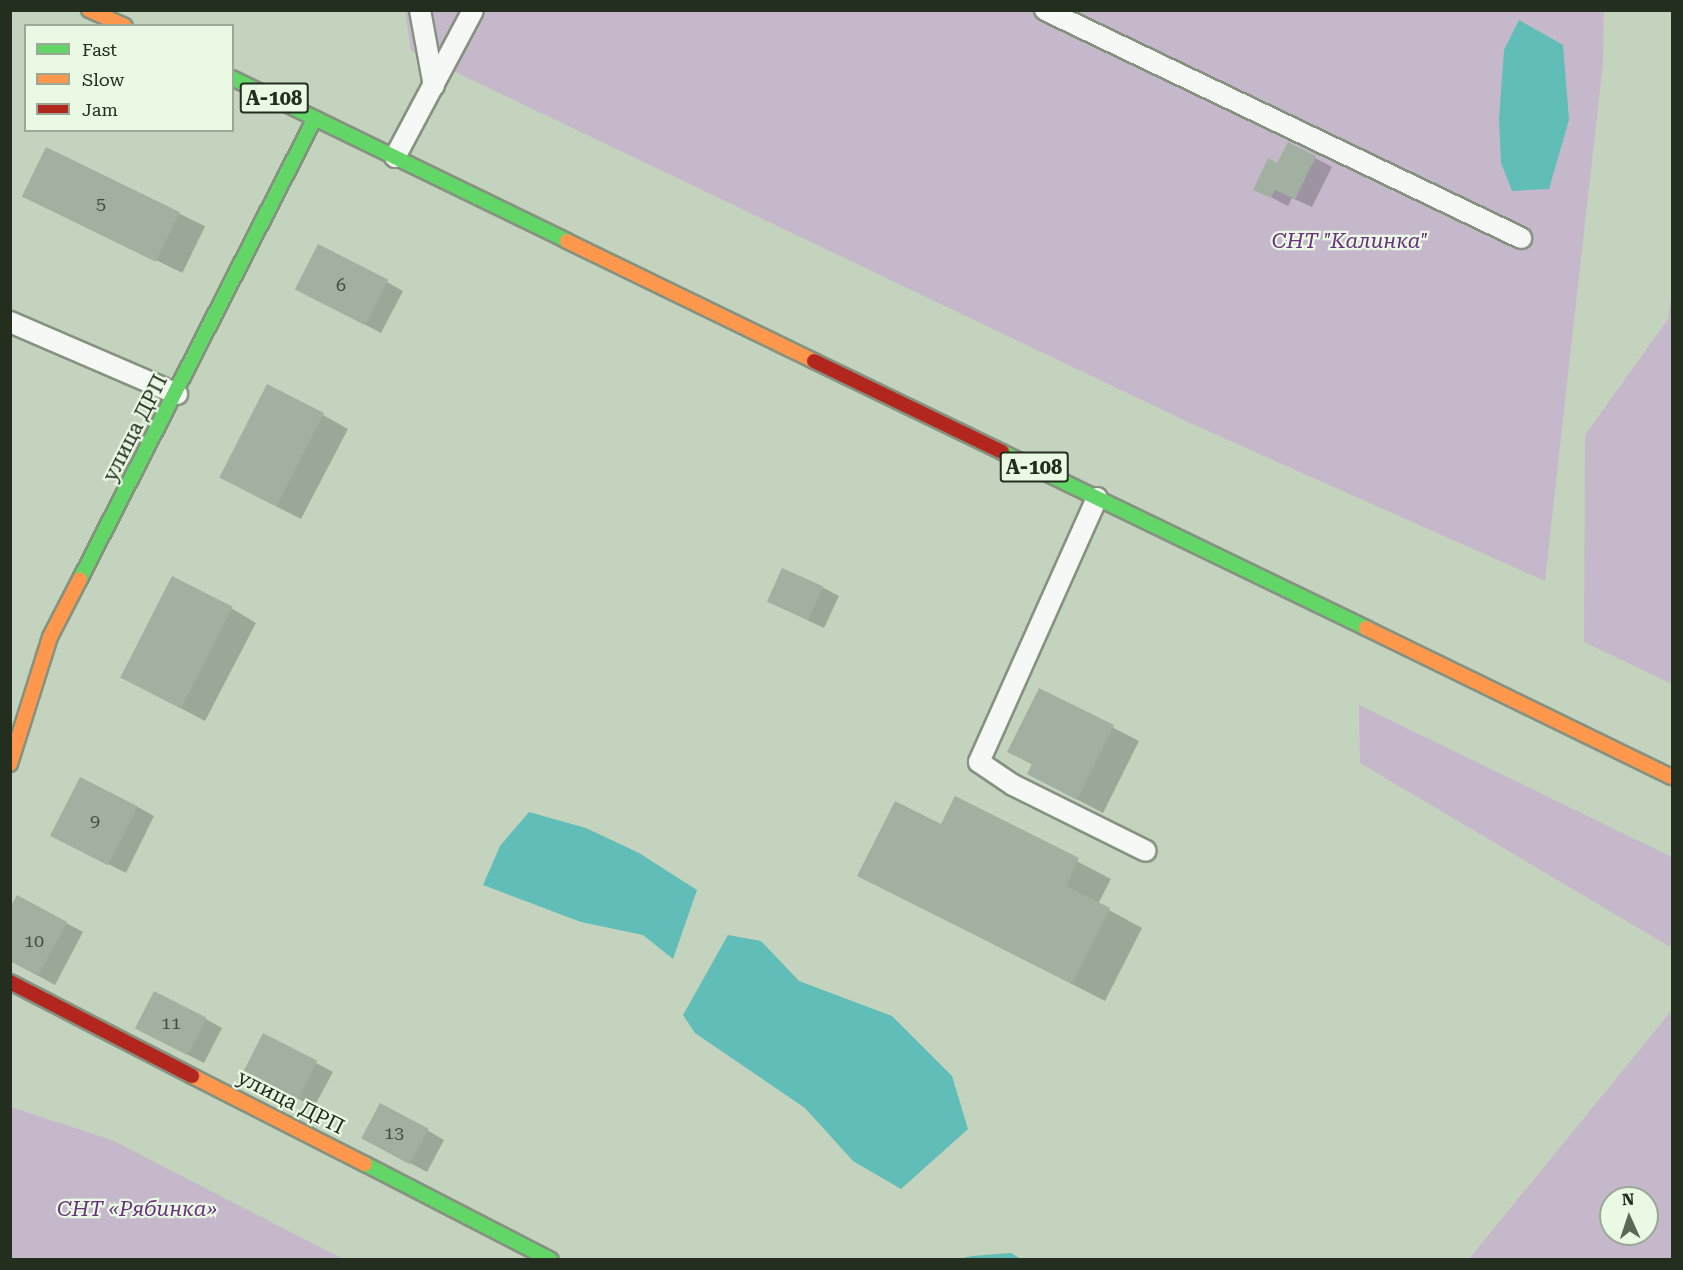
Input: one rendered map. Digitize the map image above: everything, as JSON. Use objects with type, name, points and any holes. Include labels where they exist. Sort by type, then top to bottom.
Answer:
[{"type":"main road","points":[[89,10],[120,24]]},
{"type":"main road","name":"А-108","points":[[234,79],[1672,777]]},
{"type":"main road","name":"улица ДРП","points":[[10,764],[50,637],[177,394],[315,118]]},
{"type":"main road","name":"улица ДРП","points":[[10,982],[551,1260]]},
{"type":"lane","points":[[420,10],[434,86]]},
{"type":"lane","points":[[395,157],[473,10]]},
{"type":"lane","points":[[1045,10],[1521,238]]},
{"type":"lane","points":[[10,322],[177,394]]},
{"type":"lane","points":[[1097,498],[979,762],[1012,785],[1146,851]]},
{"type":"green space","name":"СНТ \"Калинка\"","points":[[405,11],[1604,11],[1603,62],[1545,581],[1192,424],[411,51]]},
{"type":"green space","points":[[1672,289],[1672,684],[1584,642],[1585,435],[1668,319]]},
{"type":"green space","points":[[1359,705],[1672,857],[1672,948],[1360,763]]},
{"type":"green space","points":[[1672,1010],[1672,1259],[1469,1259]]},
{"type":"green space","name":"СНТ «Рябинка»","points":[[11,1107],[112,1140],[343,1259],[11,1259]]},
{"type":"water","points":[[1519,20],[1563,45],[1569,120],[1549,189],[1512,191],[1501,163],[1499,119],[1504,50]]},
{"type":"water","points":[[529,812],[586,828],[639,853],[697,890],[673,959],[643,935],[581,922],[483,885],[500,846]]},
{"type":"water","points":[[728,935],[761,941],[799,981],[892,1016],[952,1076],[968,1129],[901,1189],[853,1161],[805,1108],[695,1033],[683,1015]]},
{"type":"water","points":[[1011,1253],[1021,1259],[959,1259],[972,1256]]},
{"type":"building","points":[[1288,142],[1316,156],[1295,199],[1275,190],[1271,198],[1253,190],[1268,158],[1277,163]]},
{"type":"building","points":[[46,147],[180,212],[156,262],[22,196]]},
{"type":"building","points":[[318,244],[388,280],[365,325],[295,289]]},
{"type":"building","points":[[267,384],[324,413],[276,507],[219,478]]},
{"type":"building","points":[[782,568],[823,586],[808,620],[767,602]]},
{"type":"building","points":[[172,576],[233,607],[181,708],[120,678]]},
{"type":"building","points":[[1039,688],[1114,725],[1077,800],[1027,774],[1032,764],[1007,752]]},
{"type":"building","points":[[80,777],[138,807],[108,865],[50,836]]},
{"type":"building","points":[[955,796],[1079,858],[1066,886],[1110,908],[1072,984],[857,876],[895,801],[941,824]]},
{"type":"building","points":[[17,895],[67,922],[38,976],[10,961],[10,908]]},
{"type":"building","points":[[154,991],[207,1018],[188,1055],[135,1028]]},
{"type":"building","points":[[263,1033],[317,1061],[298,1098],[244,1070]]},
{"type":"building","points":[[380,1103],[429,1129],[410,1164],[361,1138]]},
{"type":"traffic: fast","points":[[234,79],[567,241]]},
{"type":"traffic: fast","points":[[80,579],[315,118]]},
{"type":"traffic: fast","points":[[1002,452],[1366,628]]},
{"type":"traffic: fast","points":[[365,1164],[551,1260]]},
{"type":"traffic: slow","points":[[89,10],[120,24]]},
{"type":"traffic: slow","points":[[567,241],[814,361]]},
{"type":"traffic: slow","points":[[10,764],[50,637],[80,579]]},
{"type":"traffic: slow","points":[[1366,628],[1672,777]]},
{"type":"traffic: slow","points":[[192,1076],[365,1164]]},
{"type":"traffic: jam","points":[[814,361],[1002,452]]},
{"type":"traffic: jam","points":[[10,982],[192,1076]]}]
